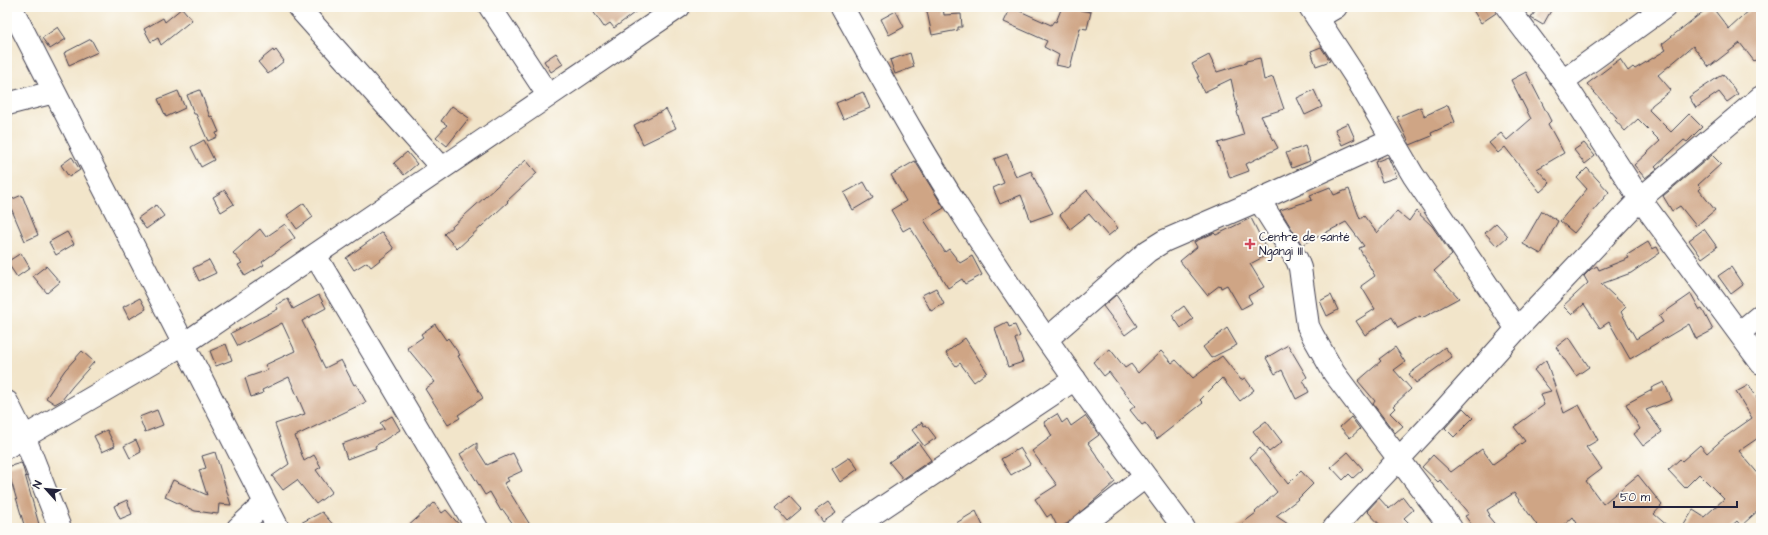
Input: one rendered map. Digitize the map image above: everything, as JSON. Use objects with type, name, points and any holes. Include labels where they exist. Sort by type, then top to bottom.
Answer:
[{"type":"street","points":[[11,7],[278,528]]},
{"type":"street","points":[[298,7],[442,168]]},
{"type":"street","points":[[490,7],[548,95]]},
{"type":"street","points":[[15,441],[184,344],[679,7]]},
{"type":"street","points":[[842,7],[901,112],[965,218],[1047,339],[1145,477],[1184,528]]},
{"type":"street","points":[[1336,7],[1314,13],[1355,76],[1413,175],[1517,328]]},
{"type":"street","points":[[1507,7],[1563,81],[1640,199],[1761,362]]},
{"type":"street","points":[[1563,81],[1665,7]]},
{"type":"street","points":[[7,104],[54,92]]},
{"type":"street","points":[[1334,528],[1517,328],[1640,199],[1761,97]]},
{"type":"street","points":[[1047,339],[1153,248],[1164,241],[1259,200],[1392,139]]},
{"type":"street","points":[[1259,200],[1297,260],[1300,268],[1308,326],[1334,373],[1451,528]]},
{"type":"street","points":[[315,255],[476,528]]},
{"type":"street","points":[[1739,333],[1761,315]]},
{"type":"street","points":[[852,528],[1076,379]]},
{"type":"street","points":[[7,402],[15,441],[60,528]]},
{"type":"street","points":[[1079,528],[1145,477]]},
{"type":"street","points":[[238,528],[265,502]]},
{"type":"building","points":[[590,7],[642,7],[614,28],[610,23],[604,27]]},
{"type":"building","points":[[926,7],[943,7],[944,15],[961,14],[962,27],[958,27],[958,30],[932,35]]},
{"type":"building","points":[[1011,7],[1051,25],[1054,21],[1056,22],[1062,7],[1091,12],[1087,29],[1080,28],[1070,68],[1056,65],[1059,55],[1044,47],[1047,41],[1004,22]]},
{"type":"building","points":[[1471,7],[1495,7],[1496,13],[1481,23]]},
{"type":"building","points":[[1538,7],[1553,7],[1543,25],[1531,18]]},
{"type":"building","points":[[1709,7],[1712,7],[1729,29],[1753,7],[1761,7],[1761,55],[1754,61],[1740,43],[1709,67],[1693,46],[1658,75],[1671,90],[1652,105],[1649,110],[1671,132],[1689,114],[1702,127],[1687,142],[1684,140],[1655,167],[1657,169],[1645,178],[1634,165],[1660,141],[1638,119],[1625,131],[1615,120],[1617,118],[1587,84],[1620,59],[1628,71],[1633,67],[1635,69],[1666,50],[1662,44]]},
{"type":"building","points":[[182,8],[192,20],[161,45],[158,38],[151,42],[144,29],[163,18],[165,22]]},
{"type":"building","points":[[896,11],[904,27],[889,35],[881,19]]},
{"type":"building","points":[[58,27],[66,39],[50,49],[42,38]]},
{"type":"building","points":[[91,39],[98,52],[69,65],[64,53]]},
{"type":"building","points":[[1321,47],[1330,61],[1316,66],[1311,51]]},
{"type":"building","points":[[273,50],[274,52],[276,50],[284,61],[268,74],[258,62]]},
{"type":"building","points":[[556,53],[563,64],[551,72],[544,61]]},
{"type":"building","points":[[910,53],[914,67],[895,74],[890,60]]},
{"type":"building","points":[[1209,55],[1217,72],[1246,63],[1246,61],[1260,58],[1264,80],[1273,77],[1284,109],[1261,116],[1278,148],[1246,164],[1249,171],[1230,178],[1218,143],[1244,135],[1237,112],[1231,79],[1204,92],[1197,77],[1199,77],[1192,64]]},
{"type":"building","points":[[1526,72],[1551,121],[1548,124],[1564,153],[1537,169],[1550,183],[1540,192],[1505,147],[1498,153],[1489,143],[1501,133],[1507,140],[1531,119],[1511,80]]},
{"type":"building","points":[[1723,74],[1738,94],[1727,102],[1719,92],[1696,108],[1689,97]]},
{"type":"building","points":[[200,90],[210,117],[212,116],[219,132],[216,133],[217,137],[208,141],[196,114],[194,114],[187,95]]},
{"type":"building","points":[[1314,90],[1322,107],[1305,115],[1297,98]]},
{"type":"building","points":[[178,91],[185,108],[166,117],[158,99]]},
{"type":"building","points":[[863,92],[870,108],[843,119],[836,103]]},
{"type":"building","points":[[1448,105],[1455,122],[1431,133],[1432,136],[1410,145],[1397,117],[1421,107],[1424,116]]},
{"type":"building","points":[[452,106],[469,118],[447,146],[436,137],[447,125],[441,121]]},
{"type":"building","points":[[666,109],[676,128],[643,144],[634,125]]},
{"type":"building","points":[[1348,123],[1355,139],[1342,145],[1335,129]]},
{"type":"building","points":[[204,140],[214,160],[201,167],[191,147]]},
{"type":"building","points":[[1584,143],[1595,156],[1585,164],[1574,150]]},
{"type":"building","points":[[1305,146],[1310,161],[1292,168],[1286,153]]},
{"type":"building","points":[[407,152],[417,164],[404,175],[394,163]]},
{"type":"building","points":[[1007,154],[1016,177],[1031,171],[1053,213],[1031,221],[1021,195],[1000,204],[993,188],[1004,183],[994,159]]},
{"type":"building","points":[[1712,155],[1721,164],[1698,185],[1701,188],[1699,190],[1715,210],[1696,226],[1680,206],[1672,211],[1663,196]]},
{"type":"building","points":[[72,157],[80,170],[69,177],[61,165]]},
{"type":"building","points":[[1388,157],[1397,177],[1382,182],[1375,162]]},
{"type":"building","points":[[526,160],[537,173],[457,249],[444,234]]},
{"type":"building","points":[[915,161],[944,208],[924,220],[945,252],[949,249],[960,263],[972,256],[982,275],[965,284],[962,279],[948,288],[910,227],[903,231],[891,210],[906,201],[891,175]]},
{"type":"building","points":[[1587,168],[1609,192],[1574,233],[1560,221],[1587,189],[1577,178]]},
{"type":"building","points":[[864,182],[873,198],[853,210],[844,193]]},
{"type":"building","points":[[1330,187],[1334,195],[1349,189],[1360,219],[1364,216],[1377,233],[1397,211],[1409,221],[1416,211],[1432,226],[1452,255],[1434,271],[1459,298],[1422,318],[1420,316],[1398,328],[1392,317],[1365,335],[1356,321],[1375,309],[1361,286],[1375,276],[1359,248],[1364,246],[1346,222],[1302,245],[1280,210],[1312,200],[1310,195]]},
{"type":"building","points":[[225,190],[234,204],[221,212],[213,197]]},
{"type":"building","points":[[1087,190],[1118,228],[1108,236],[1089,214],[1070,229],[1060,215]]},
{"type":"building","points":[[22,195],[38,235],[25,241],[8,201]]},
{"type":"building","points":[[304,203],[313,217],[297,229],[287,215]]},
{"type":"building","points":[[156,205],[164,216],[146,229],[138,218]]},
{"type":"building","points":[[1542,211],[1558,221],[1541,254],[1523,244]]},
{"type":"building","points":[[1251,218],[1269,254],[1250,264],[1264,287],[1248,296],[1252,303],[1241,309],[1227,285],[1221,288],[1220,285],[1207,295],[1180,261],[1197,247],[1194,242],[1214,233],[1216,235]]},
{"type":"building","points":[[1496,223],[1508,236],[1497,246],[1485,233]]},
{"type":"building","points":[[285,224],[295,238],[262,262],[264,265],[245,276],[238,265],[242,263],[233,253],[260,229],[266,237]]},
{"type":"building","points":[[1704,229],[1717,247],[1702,258],[1689,240]]},
{"type":"building","points":[[67,232],[74,244],[56,255],[49,242]]},
{"type":"building","points":[[382,232],[394,249],[371,267],[367,262],[354,270],[346,258]]},
{"type":"building","points":[[1648,242],[1652,249],[1657,247],[1660,253],[1631,273],[1601,284],[1626,307],[1621,312],[1636,339],[1663,322],[1659,316],[1691,294],[1700,310],[1702,309],[1713,330],[1696,339],[1689,324],[1630,359],[1609,322],[1600,328],[1584,304],[1572,315],[1563,306],[1588,283],[1584,276],[1591,269],[1597,266],[1599,270],[1629,258],[1627,255]]},
{"type":"building","points":[[21,253],[30,268],[17,277],[7,262]]},
{"type":"building","points":[[209,260],[216,273],[199,281],[193,268]]},
{"type":"building","points":[[46,266],[60,282],[47,293],[33,276]]},
{"type":"building","points":[[1731,267],[1743,285],[1731,294],[1718,276]]},
{"type":"building","points":[[936,288],[944,304],[931,311],[922,295]]},
{"type":"building","points":[[319,295],[326,308],[302,321],[325,368],[341,360],[354,385],[356,384],[366,402],[295,436],[304,461],[314,455],[321,467],[316,470],[332,492],[316,504],[297,480],[283,490],[272,476],[289,464],[275,424],[305,414],[289,377],[262,390],[263,393],[251,397],[245,378],[268,370],[265,365],[295,351],[282,323],[238,346],[231,333],[278,309],[276,305],[288,299],[293,309]]},
{"type":"building","points":[[1116,295],[1137,326],[1125,335],[1103,306]]},
{"type":"building","points":[[1331,295],[1338,310],[1327,316],[1320,301]]},
{"type":"building","points":[[140,298],[146,309],[129,319],[123,307]]},
{"type":"building","points":[[1184,306],[1193,319],[1181,328],[1172,315]]},
{"type":"building","points":[[1007,322],[1009,327],[1015,325],[1020,336],[1015,339],[1023,362],[1008,367],[995,328]]},
{"type":"building","points":[[435,324],[446,340],[448,338],[460,355],[458,356],[483,398],[458,415],[460,418],[448,425],[425,389],[435,382],[407,348],[423,337],[421,334]]},
{"type":"building","points":[[1227,328],[1237,345],[1211,358],[1203,347]]},
{"type":"building","points":[[1569,337],[1589,367],[1576,376],[1556,347]]},
{"type":"building","points":[[965,338],[987,372],[974,382],[960,363],[956,366],[946,353]]},
{"type":"building","points":[[226,344],[232,360],[216,366],[210,351]]},
{"type":"building","points":[[1288,345],[1307,377],[1303,380],[1309,392],[1296,399],[1282,370],[1275,374],[1266,358]]},
{"type":"building","points":[[1395,347],[1405,362],[1394,370],[1411,389],[1393,406],[1395,408],[1390,413],[1403,426],[1395,433],[1373,404],[1375,401],[1358,381],[1381,361],[1379,359]]},
{"type":"building","points":[[1445,347],[1452,357],[1416,383],[1409,374]]},
{"type":"building","points":[[1110,349],[1125,368],[1131,364],[1138,373],[1161,351],[1172,363],[1176,360],[1193,378],[1222,356],[1241,380],[1245,378],[1254,390],[1240,401],[1222,378],[1200,400],[1203,403],[1157,439],[1145,423],[1142,425],[1130,410],[1135,406],[1109,372],[1104,376],[1093,362]]},
{"type":"building","points":[[82,351],[94,362],[62,400],[55,404],[46,398],[65,370]]},
{"type":"building","points":[[1546,360],[1564,413],[1579,405],[1598,440],[1586,447],[1602,469],[1586,481],[1603,504],[1638,475],[1662,505],[1654,514],[1670,528],[1580,528],[1573,517],[1561,528],[1539,528],[1514,493],[1487,510],[1490,515],[1488,516],[1498,528],[1474,528],[1465,516],[1469,514],[1440,480],[1438,482],[1422,467],[1433,455],[1451,472],[1482,449],[1493,464],[1525,441],[1514,427],[1544,405],[1540,394],[1551,391],[1534,370]]},
{"type":"building","points":[[1664,382],[1672,400],[1646,410],[1662,432],[1643,446],[1634,434],[1640,429],[1626,404],[1652,390],[1651,388]]},
{"type":"building","points":[[1749,385],[1761,404],[1761,436],[1739,451],[1761,477],[1761,508],[1741,526],[1737,521],[1729,528],[1682,528],[1693,510],[1704,517],[1724,499],[1699,474],[1685,488],[1668,470],[1680,459],[1682,461],[1700,445],[1707,453],[1725,437],[1752,418],[1736,392]]},
{"type":"building","points":[[1463,408],[1473,418],[1454,437],[1445,428]]},
{"type":"building","points":[[157,410],[163,425],[145,432],[139,417]]},
{"type":"building","points":[[1057,414],[1062,423],[1067,419],[1071,426],[1085,416],[1099,435],[1088,443],[1115,482],[1068,523],[1058,528],[1051,514],[1047,517],[1035,499],[1057,485],[1032,451],[1052,436],[1044,422]]},
{"type":"building","points":[[392,416],[400,430],[375,446],[376,448],[347,459],[342,444],[384,429],[380,423]]},
{"type":"building","points":[[1351,417],[1360,429],[1350,438],[1340,427]]},
{"type":"building","points":[[1266,421],[1282,442],[1269,452],[1253,431]]},
{"type":"building","points":[[922,422],[936,438],[924,446],[912,430]]},
{"type":"building","points":[[107,430],[115,446],[102,452],[94,436]]},
{"type":"building","points":[[136,440],[141,452],[130,458],[124,446]]},
{"type":"building","points":[[918,442],[931,460],[903,479],[889,462]]},
{"type":"building","points":[[477,443],[477,449],[487,465],[513,453],[522,471],[507,478],[509,481],[504,483],[532,528],[516,528],[503,510],[501,511],[490,492],[485,495],[460,454]]},
{"type":"building","points":[[1020,448],[1030,464],[1011,475],[1001,459]]},
{"type":"building","points":[[1260,448],[1288,484],[1301,471],[1313,484],[1297,500],[1276,516],[1294,528],[1236,528],[1256,513],[1255,512],[1277,492],[1250,457]]},
{"type":"building","points":[[215,452],[231,505],[219,504],[218,514],[195,511],[165,497],[173,480],[207,495],[199,470],[206,468],[202,456]]},
{"type":"building","points":[[1348,452],[1363,469],[1353,478],[1349,474],[1343,480],[1331,467]]},
{"type":"building","points":[[850,457],[858,469],[840,482],[832,469]]},
{"type":"building","points":[[21,463],[40,528],[25,528],[7,467]]},
{"type":"building","points":[[789,496],[801,509],[787,521],[776,508]]},
{"type":"building","points":[[1403,497],[1413,510],[1404,518],[1414,528],[1383,528],[1367,511],[1379,498],[1389,509]]},
{"type":"building","points":[[127,500],[132,514],[120,519],[114,506]]},
{"type":"building","points":[[828,502],[836,513],[823,522],[815,511]]},
{"type":"building","points":[[434,503],[442,513],[446,510],[462,528],[406,528]]},
{"type":"building","points":[[976,511],[984,528],[948,528]]},
{"type":"building","points":[[322,512],[336,528],[291,528]]},
{"type":"place","name":"Centre de santé Ngangi III","points":[[1250,244]]}]
